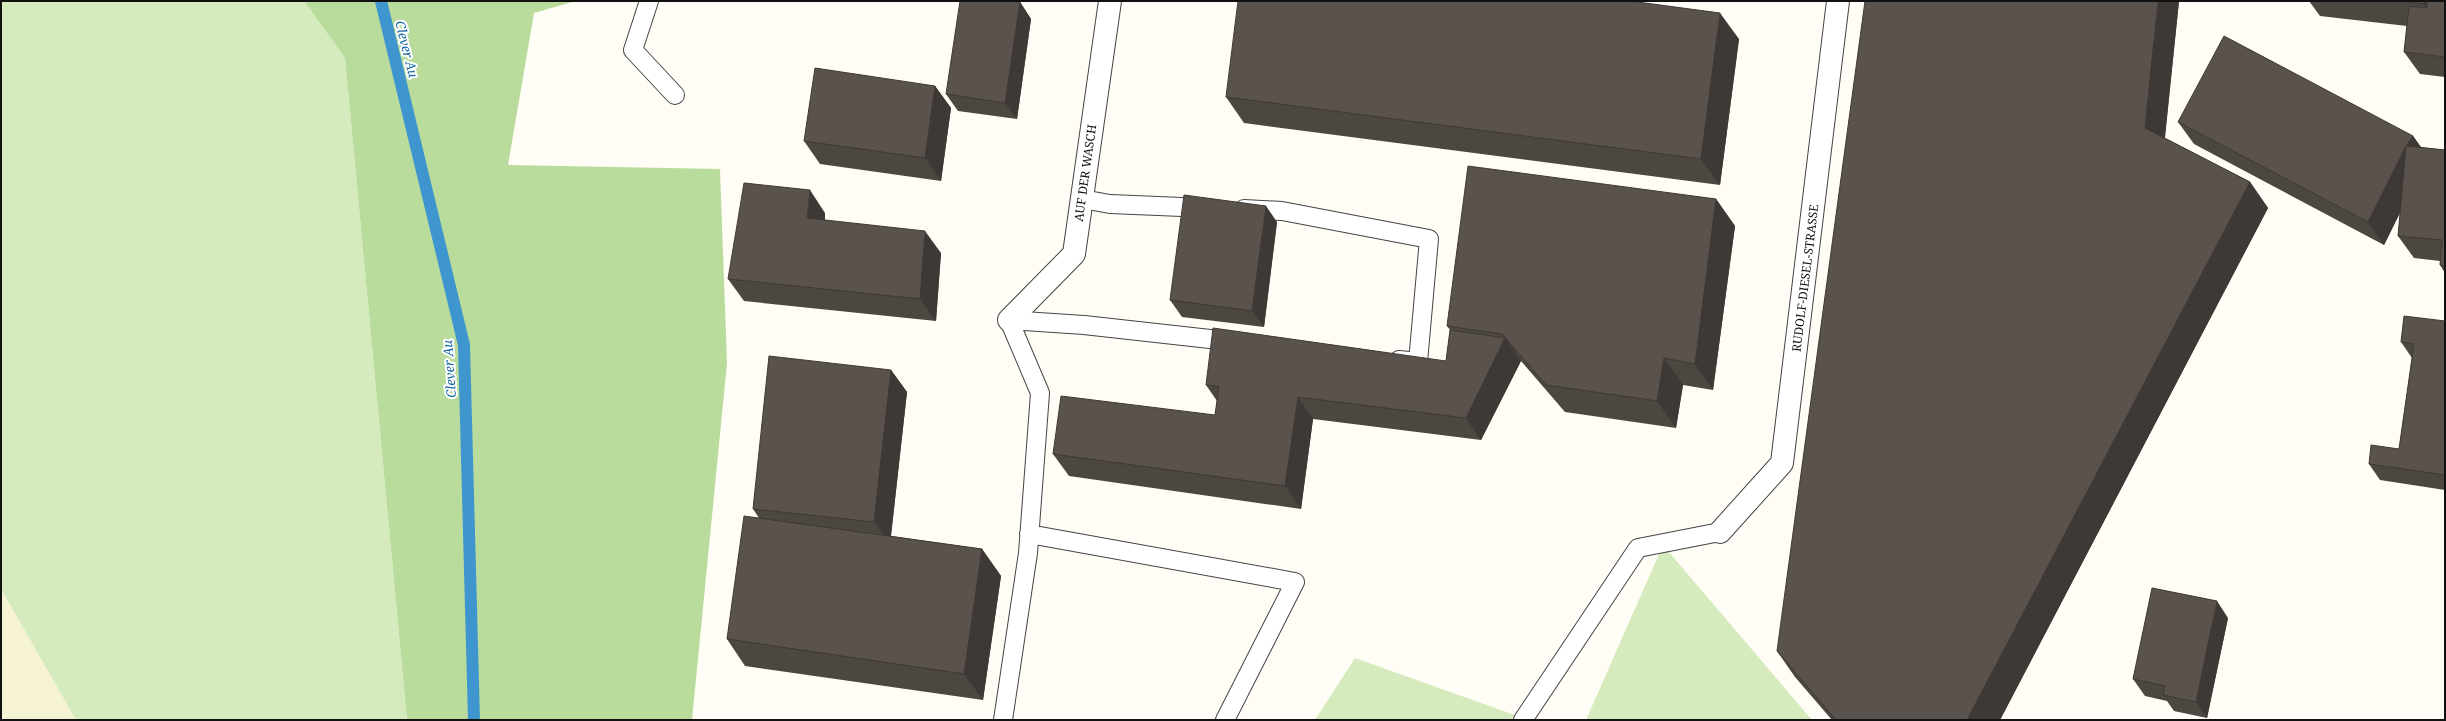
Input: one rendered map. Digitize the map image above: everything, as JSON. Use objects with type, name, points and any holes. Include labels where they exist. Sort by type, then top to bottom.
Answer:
[{"type":"street","name":"AUF DER WASCH","points":[[1009,320],[1074,254],[1110,1]]},
{"type":"street","name":"RUDOLF-DIESEL-STRASSE","points":[[1720,532],[1782,463],[1838,1]]},
{"type":"lane","points":[[649,1],[634,50],[675,94]]},
{"type":"lane","points":[[1082,199],[1110,204],[1282,211],[1429,239],[1418,362],[1379,358]]},
{"type":"lane","points":[[1003,720],[1030,534],[1040,393],[1009,320],[1084,325],[1254,344]]},
{"type":"lane","points":[[1523,720],[1638,548],[1720,532]]},
{"type":"lane","points":[[1030,534],[1295,582],[1225,720]]},
{"type":"shaded area","points":[[1,589],[76,720],[1,720]]},
{"type":"green space","points":[[1,1],[304,1],[345,58],[407,720],[76,720],[1,589]]},
{"type":"green space","points":[[304,1],[576,1],[534,13],[508,165],[720,169],[727,363],[692,720],[407,720],[345,58]]},
{"type":"green space","points":[[1663,545],[1812,720],[1586,720]]},
{"type":"green space","points":[[1355,658],[1529,720],[1315,720]]},
{"type":"building","points":[[960,1],[1020,2],[1005,103],[946,94]]},
{"type":"building","points":[[1238,1],[1630,1],[1720,13],[1701,159],[1226,97]]},
{"type":"building","points":[[1865,1],[2158,1],[2145,128],[2250,182],[1967,720],[1836,720],[1777,651]]},
{"type":"building","points":[[2401,1],[2424,1],[2424,4]]},
{"type":"building","points":[[2427,1],[2445,1],[2445,57],[2404,52],[2409,6],[2427,8]]},
{"type":"building","points":[[2224,36],[2413,136],[2406,146],[2368,222],[2178,122]]},
{"type":"building","points":[[815,68],[935,86],[925,158],[804,141]]},
{"type":"building","points":[[2406,146],[2445,150],[2445,266],[2440,265],[2442,240],[2398,236]]},
{"type":"building","points":[[1468,166],[1716,199],[1695,364],[1664,358],[1657,401],[1546,385],[1502,334],[1447,326]]},
{"type":"building","points":[[744,183],[810,190],[807,218],[925,231],[920,299],[728,279]]},
{"type":"building","points":[[1184,195],[1266,206],[1252,311],[1170,300]]},
{"type":"building","points":[[2404,316],[2445,321],[2445,475],[2369,464],[2371,445],[2399,449],[2414,344],[2401,342]]},
{"type":"building","points":[[1213,328],[1446,361],[1450,330],[1505,338],[1466,418],[1298,397],[1285,486],[1053,454],[1061,396],[1215,415],[1219,386],[1206,385]]},
{"type":"building","points":[[769,356],[891,370],[874,522],[753,509]]},
{"type":"building","points":[[744,516],[982,549],[964,674],[727,639]]},
{"type":"building","points":[[2152,588],[2217,601],[2196,702],[2163,695],[2165,686],[2133,679]]},
{"type":"waterway","name":"Clever Au","points":[[381,1],[464,345],[474,720]]}]
